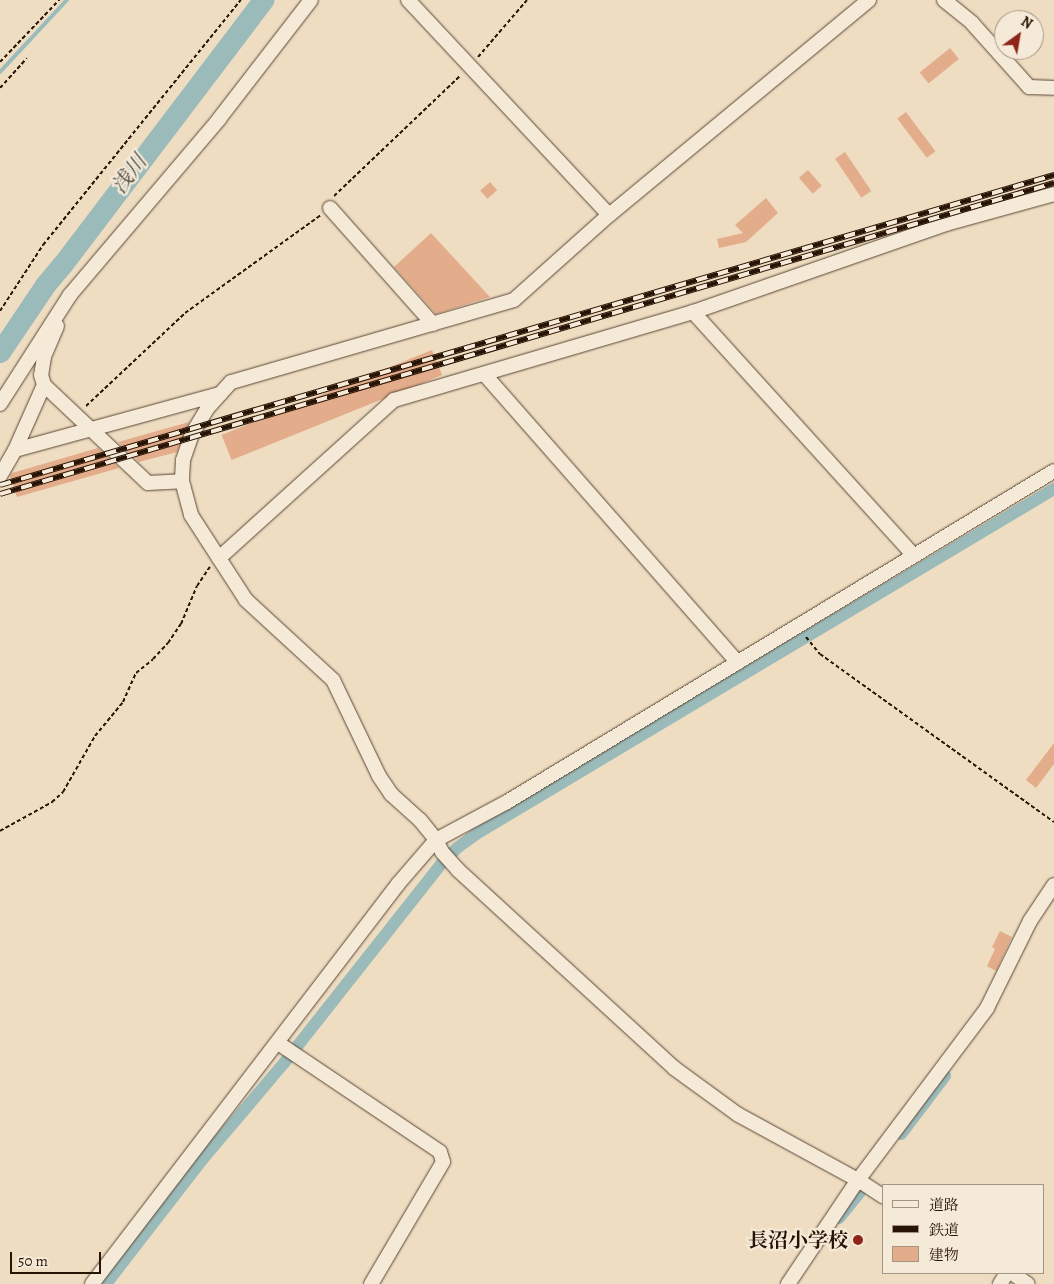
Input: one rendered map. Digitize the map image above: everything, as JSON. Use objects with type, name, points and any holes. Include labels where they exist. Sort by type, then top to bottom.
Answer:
[{"type":"street","points":[[0,404],[70,295],[219,119],[312,0]]},
{"type":"street","points":[[408,0],[609,215]]},
{"type":"street","points":[[870,0],[609,215],[514,300],[231,382],[207,409],[192,434],[183,460],[182,481],[191,515],[246,600],[333,680],[379,776],[391,794],[420,820],[436,840],[442,852],[453,864],[674,1068],[736,1114],[858,1180],[882,1195]]},
{"type":"street","points":[[944,0],[972,23],[1029,87],[1054,88]]},
{"type":"street","points":[[219,558],[394,400],[485,375],[693,312],[946,224],[1054,194]]},
{"type":"street","points":[[330,208],[433,324]]},
{"type":"street","points":[[70,295],[44,357],[41,375],[44,385],[148,483],[182,481]]},
{"type":"street","points":[[693,312],[913,555]]},
{"type":"street","points":[[485,375],[738,663]]},
{"type":"street","points":[[0,476],[15,450],[44,385]]},
{"type":"street","points":[[15,450],[220,394]]},
{"type":"street","points":[[92,1284],[281,1045],[398,884],[436,840],[507,802],[1054,471]]},
{"type":"street","points":[[788,1284],[858,1180],[987,1008],[1030,921],[1054,885]]},
{"type":"street","points":[[281,1045],[440,1152],[442,1162],[371,1284]]},
{"type":"street","points":[[1013,1274],[1028,1284]]},
{"type":"path","points":[[0,62],[59,0]]},
{"type":"path","points":[[0,311],[44,245],[242,0]]},
{"type":"path","points":[[77,415],[185,313],[330,208],[335,194],[470,66],[527,0]]},
{"type":"path","points":[[0,88],[27,58]]},
{"type":"path","points":[[0,831],[52,802],[63,792],[95,736],[123,702],[136,673],[168,643],[180,624],[206,571],[219,558]]},
{"type":"path","points":[[810,642],[820,654],[1054,822]]},
{"type":"building","points":[[950,48],[959,59],[929,83],[920,73]]},
{"type":"building","points":[[906,112],[935,151],[927,158],[897,119]]},
{"type":"building","points":[[845,152],[871,191],[861,198],[835,159]]},
{"type":"building","points":[[808,170],[822,186],[813,194],[799,178]]},
{"type":"building","points":[[490,182],[497,190],[487,199],[480,191]]},
{"type":"building","points":[[766,198],[778,213],[746,242],[719,248],[717,239],[743,233],[735,225]]},
{"type":"building","points":[[431,233],[490,297],[436,314],[394,267]]},
{"type":"building","points":[[432,350],[442,375],[232,460],[222,435]]},
{"type":"building","points":[[189,422],[177,452],[139,462],[118,442]]},
{"type":"building","points":[[98,448],[119,468],[17,497],[10,476],[12,473]]},
{"type":"building","points":[[1054,743],[1054,764],[1036,788],[1026,780]]},
{"type":"building","points":[[1000,931],[1012,937],[996,971],[987,966],[995,949],[992,947]]},
{"type":"waterway","points":[[0,72],[67,0]]},
{"type":"waterway","name":"浅川","points":[[0,352],[45,285],[263,0]]},
{"type":"waterway","points":[[106,1284],[202,1160],[284,1063],[442,863],[457,848],[476,834],[1054,489]]},
{"type":"waterway","points":[[901,1134],[945,1076]]},
{"type":"waterway","points":[[839,1218],[860,1192]]},
{"type":"railway","points":[[0,485],[1054,175]]},
{"type":"railway","points":[[0,494],[1054,183]]},
{"type":"place","name":"長沼小学校","points":[[858,1240]]}]
